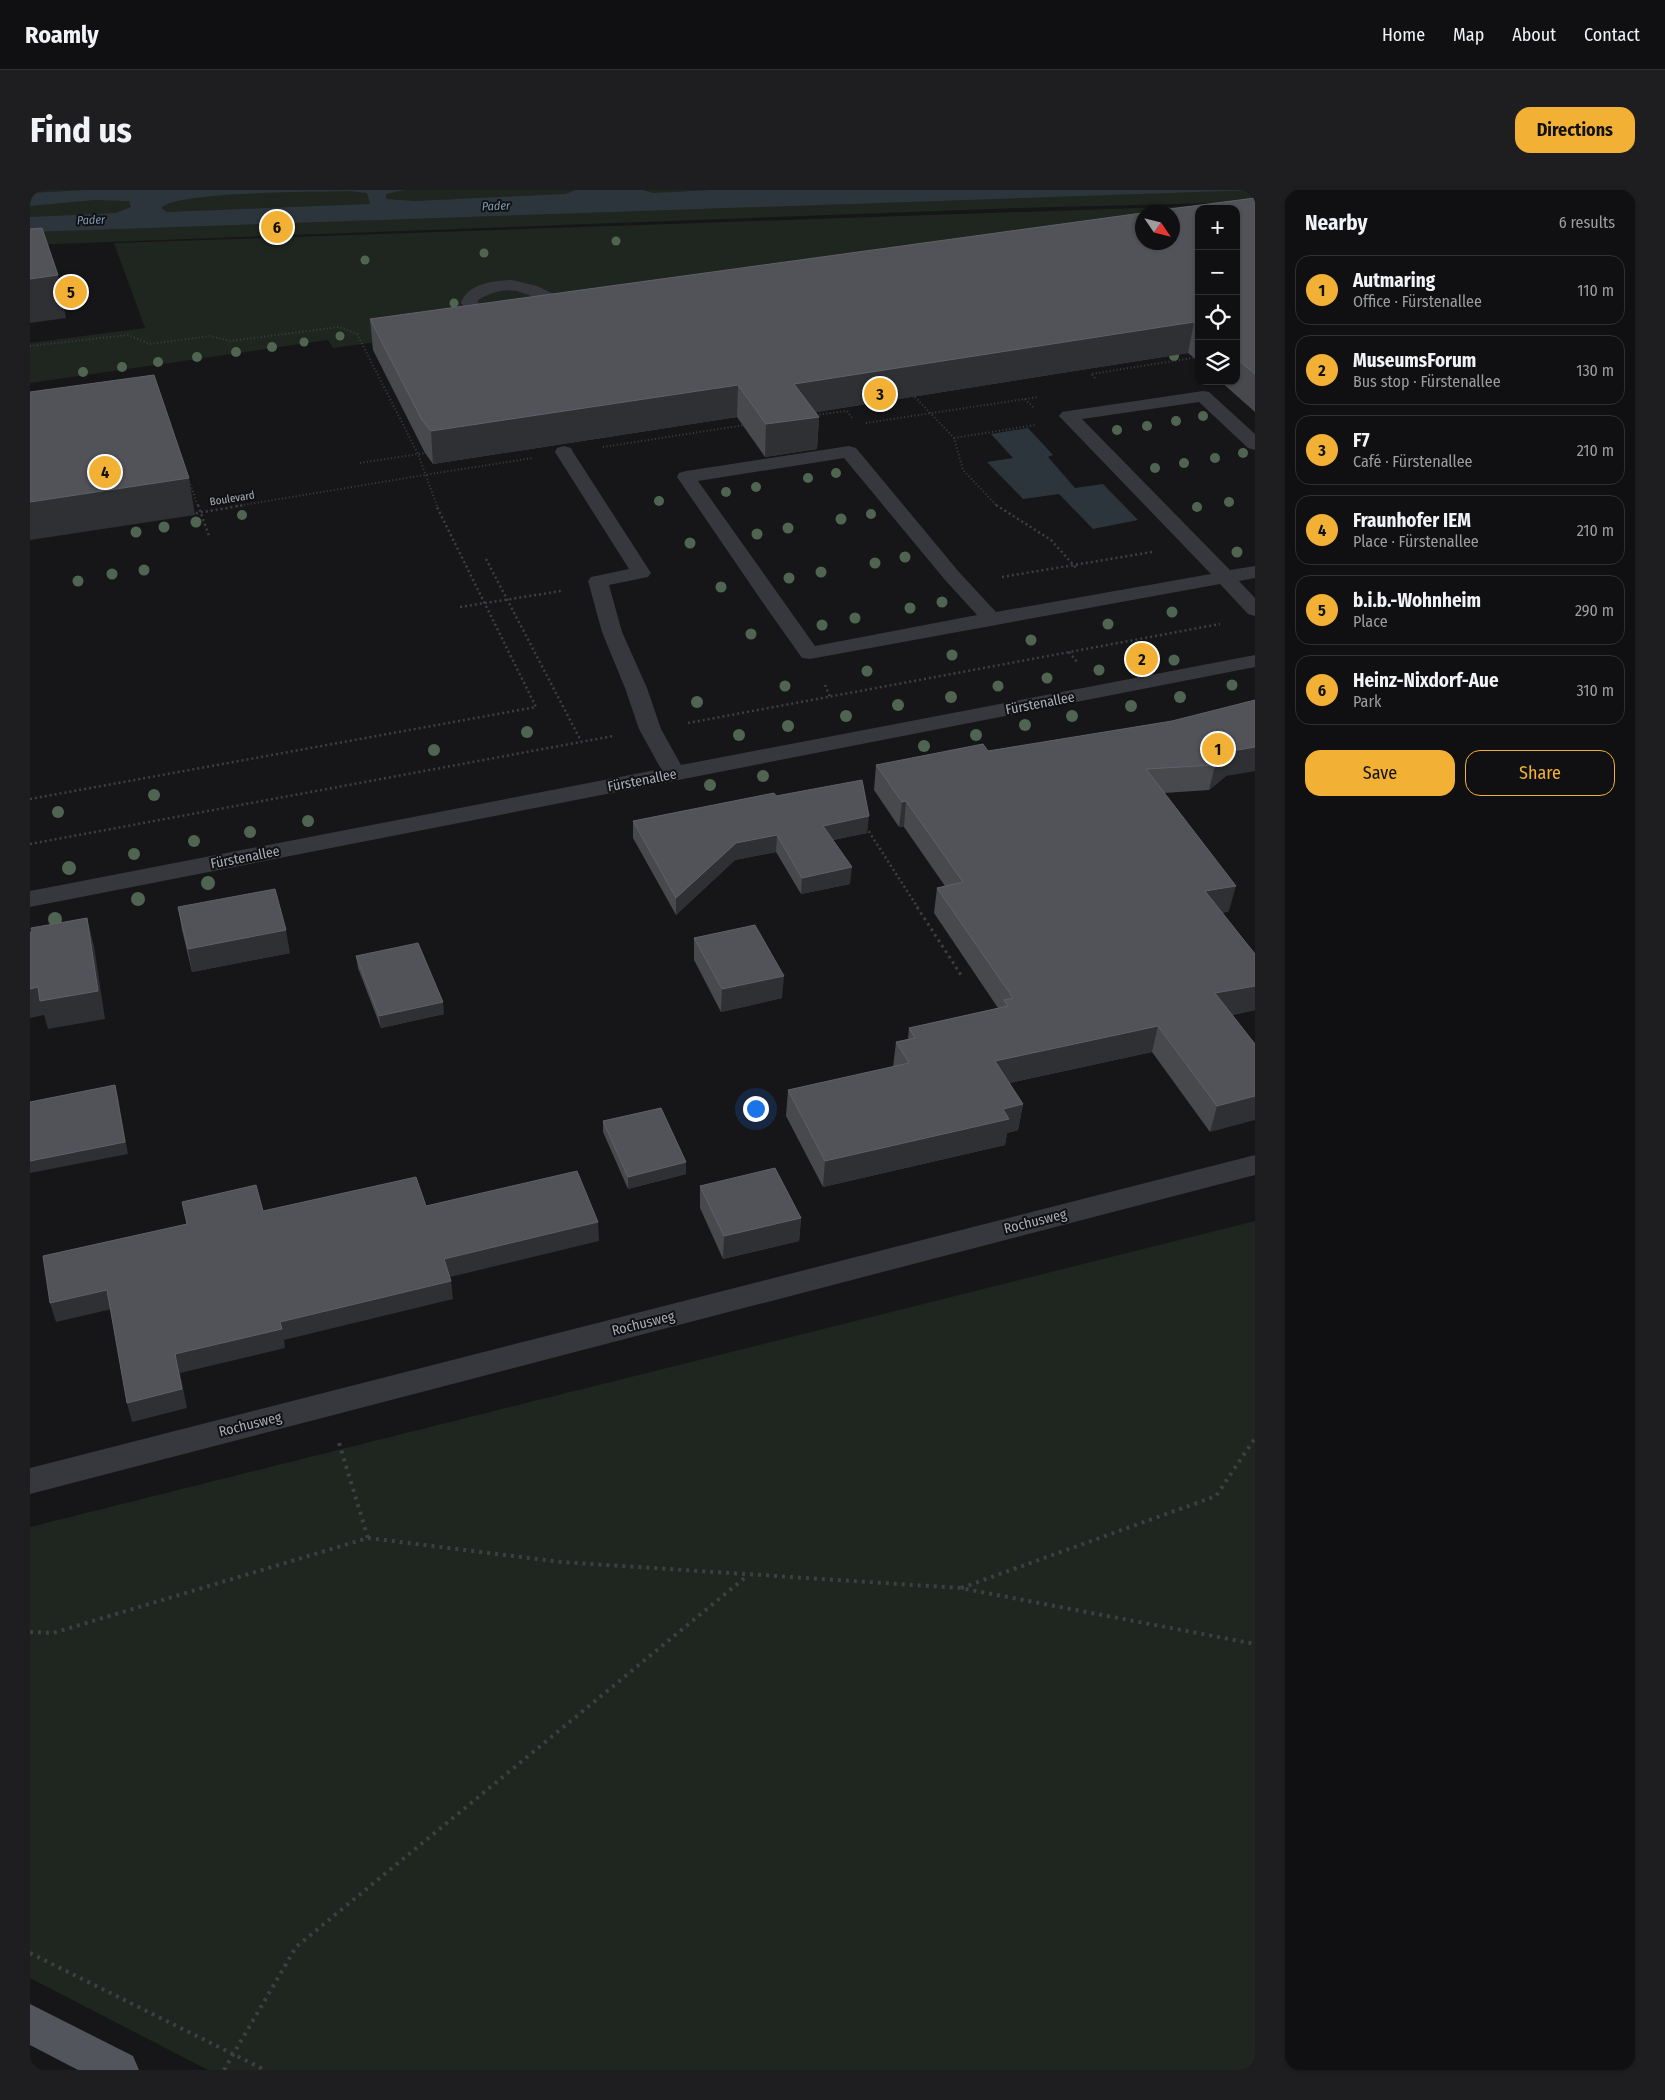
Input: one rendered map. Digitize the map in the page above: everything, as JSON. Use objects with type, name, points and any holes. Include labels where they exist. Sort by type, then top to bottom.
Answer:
[{"type":"main road","points":[[30,2024],[119,2070]]},
{"type":"street","points":[[521,315],[500,317],[490,315],[474,308],[469,303],[471,297],[483,289],[491,286],[512,285],[532,289],[552,300],[583,307],[540,312]]},
{"type":"street","points":[[1255,444],[1203,396],[1068,416],[1186,535],[1255,610]]},
{"type":"street","points":[[564,452],[641,572],[598,581],[612,632],[636,688],[650,729],[674,773]]},
{"type":"street","points":[[991,619],[952,576],[849,452],[686,477],[775,606],[810,653],[1255,572]]},
{"type":"street","name":"Fürstenallee","points":[[30,899],[1255,661]]},
{"type":"street","name":"Rochusweg","points":[[30,1481],[1255,1164]]},
{"type":"path","points":[[30,346],[128,335],[150,344],[210,336],[230,341],[339,327],[357,334],[418,454],[436,505],[536,707],[30,798]]},
{"type":"path","points":[[1097,380],[1091,374],[1195,358]]},
{"type":"path","points":[[814,415],[847,411],[858,425],[1044,396]]},
{"type":"path","points":[[915,397],[954,438],[963,470],[1000,509],[1051,540],[1078,570]]},
{"type":"path","points":[[1025,399],[1041,415]]},
{"type":"path","points":[[954,438],[1040,424]]},
{"type":"path","name":"Boulevard","points":[[184,515],[564,452],[748,425]]},
{"type":"path","points":[[360,463],[425,453]]},
{"type":"path","points":[[188,478],[209,536]]},
{"type":"path","points":[[1002,578],[1153,551]]},
{"type":"path","points":[[486,559],[581,741]]},
{"type":"path","points":[[460,607],[554,592]]},
{"type":"path","points":[[862,821],[963,978]]},
{"type":"path","points":[[327,1404],[368,1538]]},
{"type":"path","points":[[960,1588],[1216,1496],[1255,1438]]},
{"type":"path","points":[[30,1632],[53,1633],[368,1538],[561,1562],[960,1588],[1255,1644]]},
{"type":"path","points":[[224,2070],[296,1947],[748,1575]]},
{"type":"path","points":[[30,1953],[265,2070]]},
{"type":"shaded area","points":[[30,190],[1255,190],[1255,202],[1019,208],[30,245]]},
{"type":"shaded area","points":[[1255,204],[1240,208],[1240,205],[1226,205]]},
{"type":"shaded area","points":[[1195,206],[1195,210],[1180,211],[1180,207]]},
{"type":"shaded area","points":[[1135,208],[1135,240],[333,348],[328,340],[30,383],[30,343],[145,328],[114,243]]},
{"type":"shaded area","points":[[1255,1221],[1255,2070],[208,2070],[30,1978],[30,1527]]},
{"type":"water","name":"Pader","points":[[87,190],[405,190],[386,194],[386,199],[415,201],[565,194],[576,190],[643,190],[653,193],[711,190],[1255,190],[30,232],[30,217],[116,213],[131,207],[129,201],[94,200],[30,206],[30,193]],"holes":[[[348,191],[367,193],[370,204],[167,212],[161,208],[172,202],[219,195]]]},
{"type":"water","points":[[1028,428],[1053,455],[1048,457],[1075,488],[1103,484],[1138,520],[1093,529],[1059,494],[1023,499],[987,462],[1013,458],[991,434]]},
{"type":"building","points":[[1255,198],[1255,374],[1240,361],[1240,205],[1200,205]]},
{"type":"building","points":[[1195,206],[1195,323],[794,384],[819,417],[766,424],[738,385],[431,431],[422,420],[370,319],[1135,214],[1135,250],[1180,250],[1180,208]]},
{"type":"building","points":[[42,228],[58,275],[30,279],[30,229]]},
{"type":"building","points":[[154,375],[189,478],[30,502],[30,392]]},
{"type":"building","points":[[1255,700],[1255,747],[1232,751],[1215,765],[1146,769],[1236,886],[1205,891],[1255,954],[1255,986],[1215,993],[1255,1044],[1255,1096],[1217,1106],[1158,1026],[995,1061],[1023,1104],[1003,1109],[1009,1119],[825,1161],[788,1090],[909,1063],[896,1042],[915,1038],[909,1028],[1008,1006],[1004,1000],[1013,998],[937,888],[963,882],[906,801],[902,802],[876,765],[983,744],[988,751],[1172,721]]},
{"type":"building","points":[[862,780],[869,816],[823,826],[852,867],[802,878],[777,835],[736,843],[676,898],[633,821],[774,793],[776,796]]},
{"type":"building","points":[[275,889],[286,930],[188,949],[178,907]]},
{"type":"building","points":[[87,918],[98,991],[40,1001],[38,987],[30,989],[31,928]]},
{"type":"building","points":[[755,925],[784,976],[722,989],[694,938]]},
{"type":"building","points":[[418,943],[443,1002],[379,1016],[356,956]]},
{"type":"building","points":[[115,1085],[125,1142],[30,1161],[30,1102]]},
{"type":"building","points":[[661,1108],[686,1162],[628,1177],[603,1121]]},
{"type":"building","points":[[775,1168],[801,1218],[724,1236],[700,1186]]},
{"type":"building","points":[[577,1171],[598,1222],[444,1259],[451,1281],[280,1322],[282,1329],[175,1354],[182,1389],[127,1403],[107,1290],[50,1303],[43,1256],[187,1224],[182,1202],[256,1185],[263,1211],[416,1177],[426,1206]]},
{"type":"place","name":"Heinz-Nixdorf-Aue","points":[[277,227]]},
{"type":"place","name":"b.i.b.-Wohnheim","points":[[71,292]]},
{"type":"place","name":"F7","points":[[880,394]]},
{"type":"place","name":"Fraunhofer IEM","points":[[105,472]]},
{"type":"place","name":"MuseumsForum","points":[[1142,659]]},
{"type":"place","name":"Autmaring","points":[[1218,749]]}]
